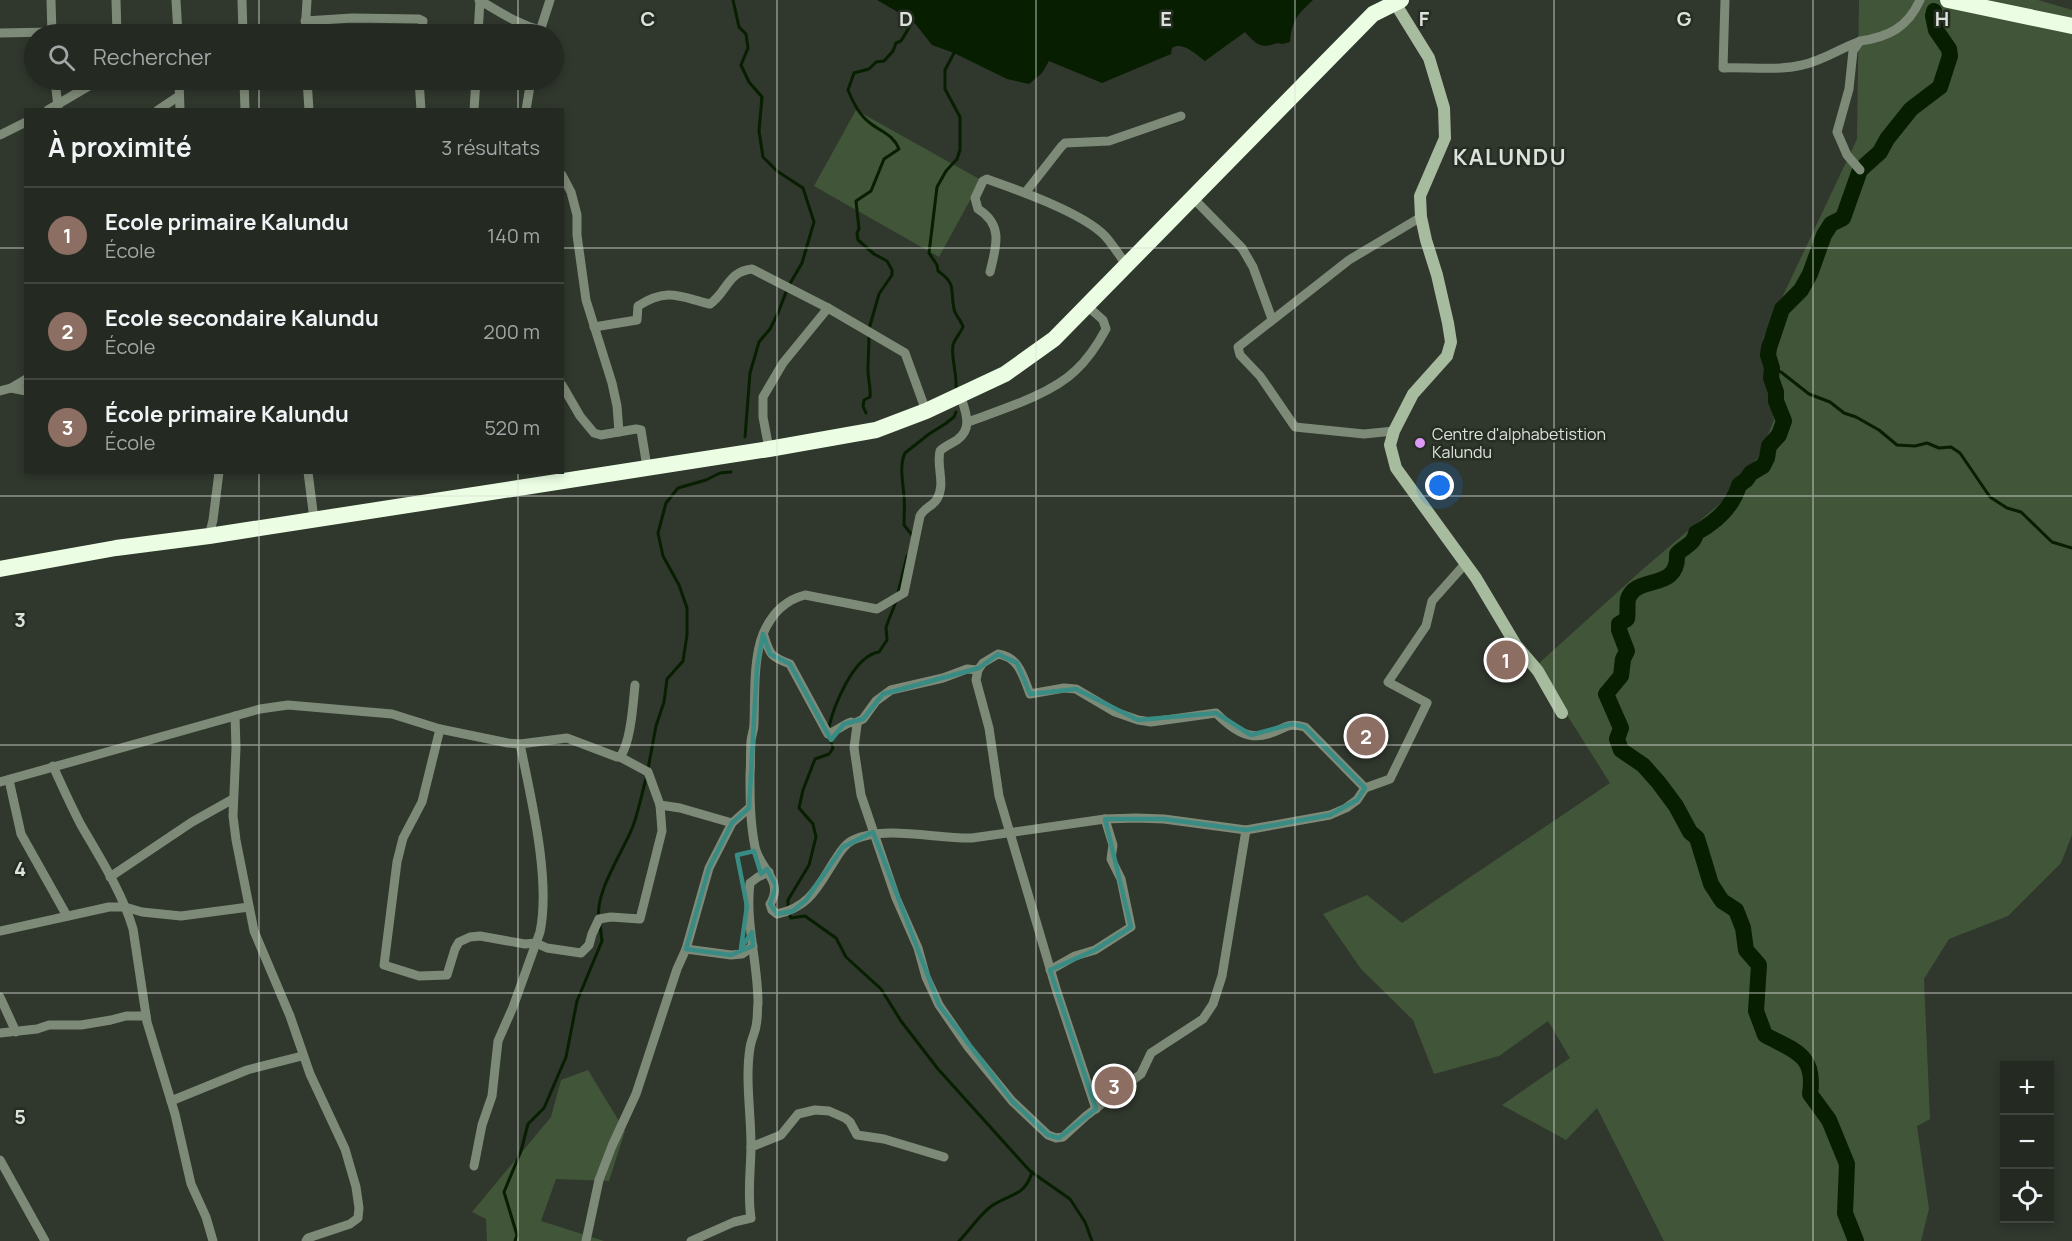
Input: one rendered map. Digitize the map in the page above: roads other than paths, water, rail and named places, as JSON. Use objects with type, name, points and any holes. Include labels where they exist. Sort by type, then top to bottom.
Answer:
[{"type":"highway","points":[[1948,0],[2072,26]]},
{"type":"highway","points":[[0,569],[116,548],[208,536],[770,449],[876,430],[926,411],[1005,374],[1054,339],[1373,14],[1398,1]]},
{"type":"street","points":[[51,0],[51,24]]},
{"type":"street","points":[[116,0],[117,24]]},
{"type":"street","points":[[176,0],[177,24]]},
{"type":"street","points":[[242,0],[243,24]]},
{"type":"street","points":[[307,0],[305,21],[352,18],[419,19],[423,24]]},
{"type":"street","points":[[478,24],[479,0],[520,24]]},
{"type":"street","points":[[542,24],[550,0]]},
{"type":"street","points":[[1725,0],[1724,68],[1784,68],[1825,58],[1860,41],[1878,38],[1900,27],[1913,15],[1920,0]]},
{"type":"street","points":[[1398,1],[1429,58],[1444,108],[1445,138],[1420,196],[1421,217],[1451,342],[1447,356],[1413,394],[1394,431],[1390,445],[1396,468],[1476,578],[1516,645],[1538,671],[1562,712]]},
{"type":"street","points":[[0,33],[24,33]]},
{"type":"street","points":[[1860,41],[1853,51],[1850,89],[1837,132],[1847,154],[1860,170]]},
{"type":"street","points":[[57,90],[58,107],[84,90]]},
{"type":"street","points":[[179,90],[180,108]]},
{"type":"street","points":[[244,90],[245,108]]},
{"type":"street","points":[[308,90],[309,108]]},
{"type":"street","points":[[420,90],[421,108]]},
{"type":"street","points":[[474,108],[475,90]]},
{"type":"street","points":[[526,108],[529,90]]},
{"type":"street","points":[[161,108],[179,96]]},
{"type":"street","points":[[1025,193],[1065,143],[1108,141],[1181,116]]},
{"type":"street","points":[[0,135],[24,123]]},
{"type":"street","points":[[990,272],[997,237],[993,224],[985,213],[978,209],[975,198],[985,179],[1025,193],[1080,219],[1099,231],[1127,266]]},
{"type":"street","points":[[567,191],[577,215],[577,235],[585,300],[612,383],[619,432]]},
{"type":"street","points":[[1193,198],[1242,248],[1253,267],[1272,319]]},
{"type":"street","points":[[1394,431],[1364,434],[1295,427],[1260,376],[1240,355],[1238,347],[1349,260],[1421,217]]},
{"type":"street","points":[[594,327],[637,320],[638,306],[660,296],[678,295],[710,303],[720,297],[726,283],[740,271],[752,269],[828,308],[905,353],[926,411]]},
{"type":"street","points":[[968,422],[1028,398],[1059,382],[1074,371],[1106,329],[1103,320],[1086,305]]},
{"type":"street","points":[[770,449],[763,417],[763,397],[783,363],[828,308]]},
{"type":"street","points":[[0,391],[24,380]]},
{"type":"street","points":[[11,388],[24,391]]},
{"type":"street","points":[[564,388],[580,416],[594,433],[601,435],[641,430],[644,435],[647,467]]},
{"type":"street","points":[[960,394],[968,422],[965,433],[940,451],[942,474],[939,494],[920,516],[904,593],[877,609],[805,595],[786,603],[776,613],[763,634],[757,667],[754,729],[751,741],[749,808],[755,849],[776,886],[775,897],[770,904],[772,910],[777,914],[793,911],[816,889],[843,847],[851,841],[874,835],[972,838],[1105,819],[1164,819],[1246,830],[1330,815],[1346,808],[1357,800],[1365,788],[1390,779],[1427,703],[1388,682],[1426,626],[1432,601],[1465,564]]},
{"type":"street","points":[[208,536],[213,520],[219,474]]},
{"type":"street","points":[[308,474],[314,519]]},
{"type":"street","points":[[763,634],[770,654],[790,664],[828,734],[840,730],[844,724],[855,723],[863,719],[876,701],[891,690],[927,682],[967,669],[978,670]]},
{"type":"street","points":[[1096,1109],[1050,970],[999,796],[989,728],[976,680],[978,670],[990,657],[998,654],[1006,655],[1017,663],[1029,694],[1064,688],[1076,689],[1115,712],[1143,721],[1216,713],[1235,729],[1251,735],[1267,734],[1292,724],[1305,727],[1365,788]]},
{"type":"street","points":[[620,757],[632,717],[635,685]]},
{"type":"street","points":[[67,916],[21,834],[4,781],[235,716],[277,705],[288,705],[392,714],[440,729],[520,744],[567,738],[616,758],[620,757],[648,772],[660,805],[662,831],[640,919],[611,917],[599,919],[589,945],[581,953],[480,936],[459,942],[447,975],[419,976],[384,965],[397,862],[403,838],[422,802],[440,729]]},
{"type":"street","points":[[235,716],[233,800],[236,840],[249,907],[261,950],[290,1016],[302,1056],[345,1149],[351,1167],[358,1208],[358,1218],[350,1224],[308,1238],[306,1241]]},
{"type":"street","points":[[855,723],[858,732],[854,748],[861,795],[896,898],[939,1005],[968,1047],[1012,1101],[1048,1135],[1056,1138],[1063,1137],[1141,1074],[1151,1053],[1203,1019],[1213,1004],[1222,976],[1246,830]]},
{"type":"street","points":[[474,1166],[482,1125],[492,1096],[498,1041],[513,1007],[543,921],[536,826],[520,744]]},
{"type":"street","points":[[53,766],[125,907],[133,929],[146,1016],[171,1101],[191,1184],[206,1217],[213,1241]]},
{"type":"street","points":[[110,877],[192,822],[233,800]]},
{"type":"street","points":[[660,805],[680,808],[732,823]]},
{"type":"street","points":[[586,1241],[599,1180],[636,1094],[677,969],[686,950],[709,868],[732,823],[749,808]]},
{"type":"street","points":[[1050,970],[1075,956],[1095,950],[1131,927],[1121,879],[1111,859],[1113,845],[1105,819]]},
{"type":"street","points":[[691,1241],[726,1225],[751,1218],[748,1176],[751,1147],[750,1047],[756,1025],[758,999],[748,910],[750,884],[769,872]]},
{"type":"street","points":[[0,931],[109,907],[125,907],[142,912],[181,916],[249,907]]},
{"type":"street","points":[[686,950],[731,955],[742,954],[753,945]]},
{"type":"street","points":[[0,997],[16,1032]]},
{"type":"street","points":[[0,1033],[37,1029],[49,1024],[81,1025],[126,1016],[146,1016]]},
{"type":"street","points":[[171,1101],[247,1070],[302,1056]]},
{"type":"street","points":[[751,1147],[782,1135],[798,1114],[821,1110],[845,1118],[857,1135],[885,1139],[944,1157]]},
{"type":"street","points":[[0,1160],[45,1241]]},
{"type":"waterway","points":[[733,0],[739,27],[746,34],[748,48],[741,65],[749,82],[762,97],[759,131],[763,157],[777,171],[803,188],[814,222],[802,263],[788,287],[770,329],[759,342],[750,373],[745,437]]},
{"type":"waterway","points":[[1856,1241],[1845,1213],[1847,1164],[1829,1120],[1810,1094],[1810,1070],[1806,1062],[1794,1050],[1765,1035],[1756,1011],[1759,965],[1746,950],[1743,928],[1736,910],[1722,901],[1711,884],[1697,838],[1690,832],[1676,806],[1643,765],[1621,750],[1617,739],[1621,728],[1606,694],[1621,676],[1623,659],[1627,651],[1619,624],[1627,619],[1628,599],[1632,591],[1671,574],[1676,566],[1677,554],[1691,543],[1696,533],[1723,513],[1733,500],[1739,485],[1751,473],[1763,466],[1769,446],[1779,435],[1784,421],[1776,401],[1768,355],[1782,309],[1801,290],[1810,274],[1824,235],[1831,224],[1843,218],[1860,170],[1880,152],[1887,139],[1911,109],[1940,87],[1950,56],[1949,49],[1936,30],[1934,11]]},
{"type":"waterway","points":[[869,329],[879,294],[892,275],[892,270],[887,261],[874,254],[858,240],[856,201],[871,191],[884,159],[899,149],[890,137],[863,116],[848,90],[854,73],[869,69],[876,62],[884,61],[893,51],[896,43],[901,41],[913,21]]},
{"type":"waterway","points":[[954,53],[945,70],[945,89],[960,117],[960,150],[957,159],[946,171],[937,187],[929,253],[938,271],[948,280],[952,288],[955,311],[963,327],[953,345],[956,387]]},
{"type":"waterway","points":[[866,413],[863,406],[864,400],[870,397],[869,335]]},
{"type":"waterway","points":[[1772,368],[1781,372],[1809,394],[1830,402],[1844,413],[1879,430],[1897,445],[1915,446],[1927,443],[1939,448],[1951,447],[1960,453],[1990,497],[2007,508],[2021,512],[2052,542],[2072,548]]},
{"type":"waterway","points":[[912,535],[904,525],[903,458],[905,453],[954,417],[956,412]]},
{"type":"waterway","points":[[648,769],[656,726],[664,702],[667,679],[683,661],[687,635],[687,608],[679,585],[663,556],[658,533],[666,503],[678,488],[706,480],[720,473],[731,472]]},
{"type":"waterway","points":[[898,593],[907,556]]},
{"type":"waterway","points":[[828,731],[839,697],[853,672],[870,656],[879,652],[887,640],[886,627],[897,599]]},
{"type":"waterway","points":[[829,737],[833,748],[829,754],[815,759],[799,808],[813,824],[816,837],[809,865],[788,900],[788,912],[791,918],[805,916],[836,938],[846,957],[881,989],[901,1021],[938,1069],[1030,1171],[1070,1199],[1085,1222],[1092,1241]]},
{"type":"waterway","points":[[599,919],[605,884],[633,826],[647,775]]},
{"type":"waterway","points":[[515,1241],[517,1235],[504,1192],[521,1151],[528,1124],[544,1108],[566,1057],[577,1001],[602,941],[600,925]]},
{"type":"waterway","points":[[959,1241],[989,1208],[1025,1187],[1032,1172]]},
{"type":"place","name":"Centre d'alphabetistion Kalundu","points":[[1420,443]]},
{"type":"place","name":"Ecole primaire Kalundu","points":[[1506,660]]},
{"type":"place","name":"Ecole secondaire Kalundu","points":[[1366,736]]},
{"type":"place","name":"École primaire Kalundu","points":[[1114,1086]]},
{"type":"district","name":"KALUNDU","points":[[1510,157]]}]
